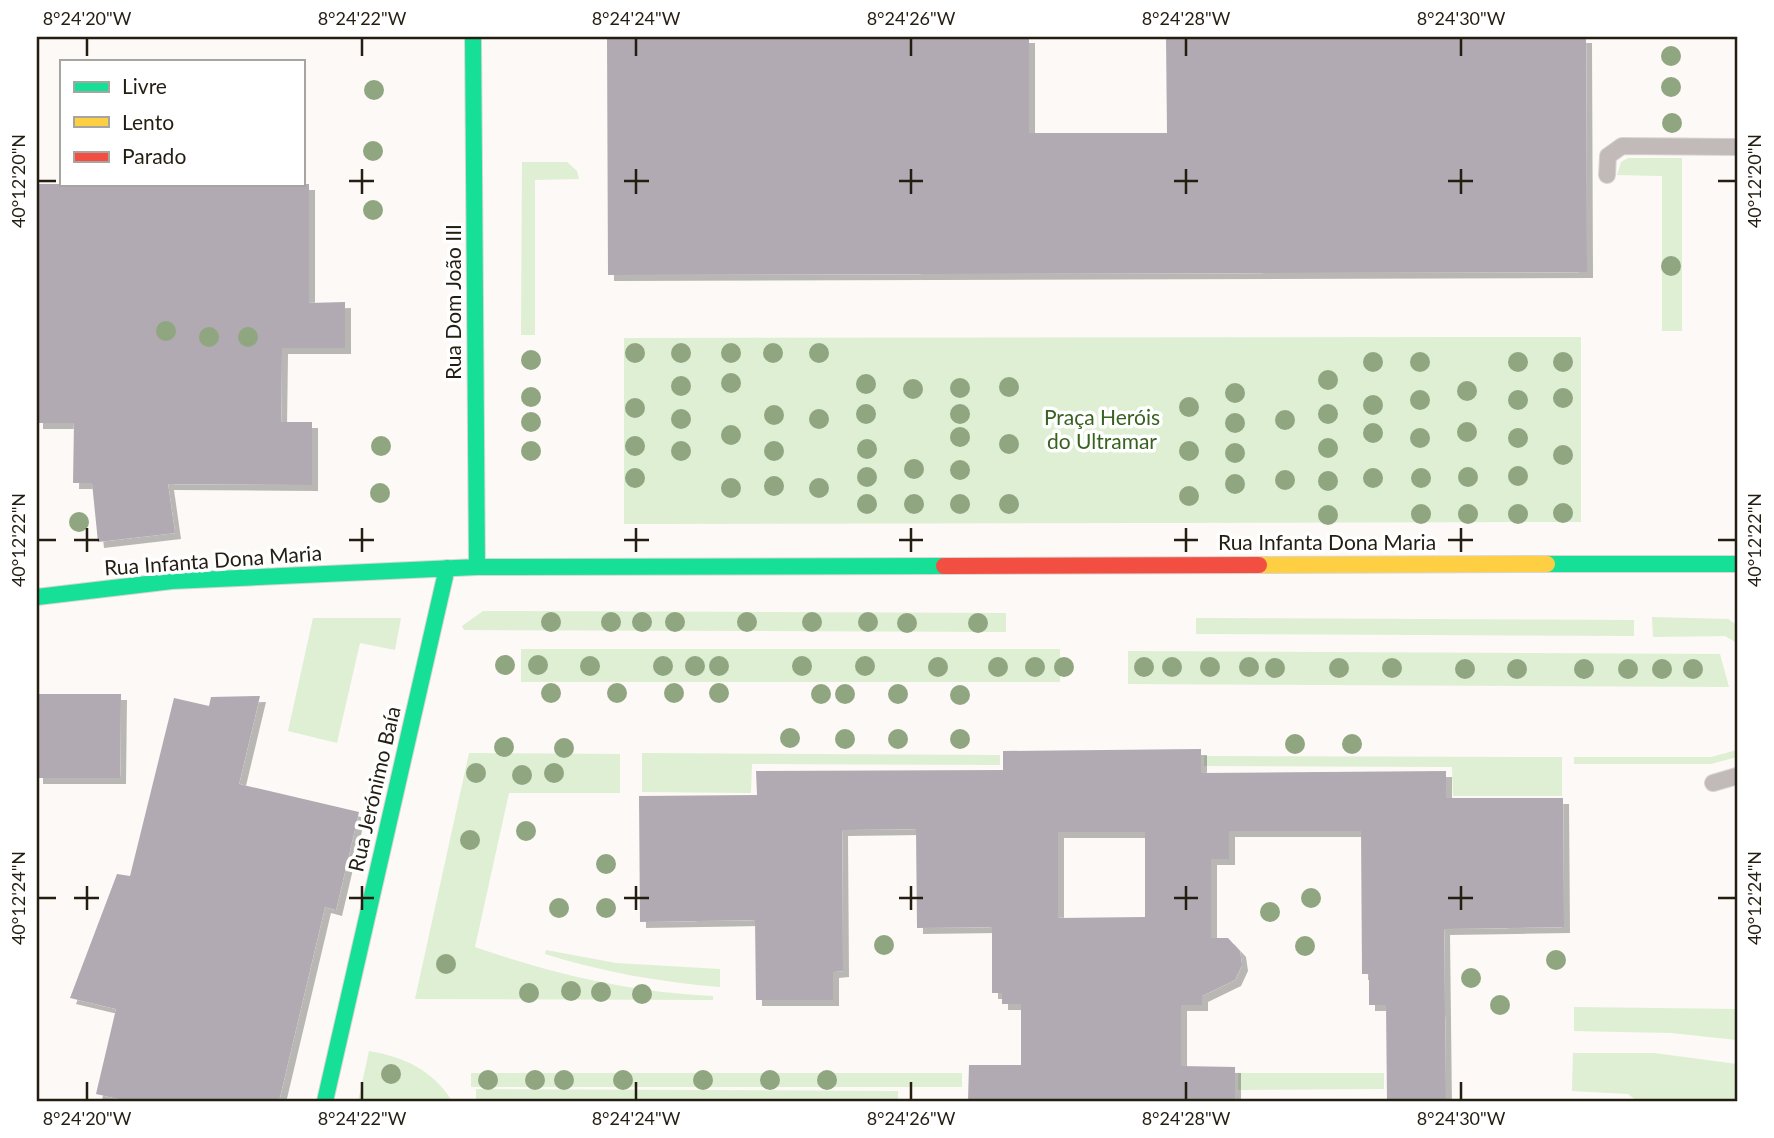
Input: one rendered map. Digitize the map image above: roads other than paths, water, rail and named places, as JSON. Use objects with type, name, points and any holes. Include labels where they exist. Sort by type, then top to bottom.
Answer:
[{"type":"street","name":"Rua Dom João III","points":[[473,37],[477,567]]},
{"type":"street","name":"Rua Infanta Dona Maria","points":[[37,597],[172,581],[477,567],[1737,564]]},
{"type":"street","name":"Rua Jerónimo Baía","points":[[326,1101],[446,568]]},
{"type":"lane","points":[[1607,175],[1608,156],[1622,146],[1737,147]]},
{"type":"lane","points":[[1713,783],[1737,776]]},
{"type":"park label","name":"Praça Heróis do Ultramar","points":[[1102,430]]}]
